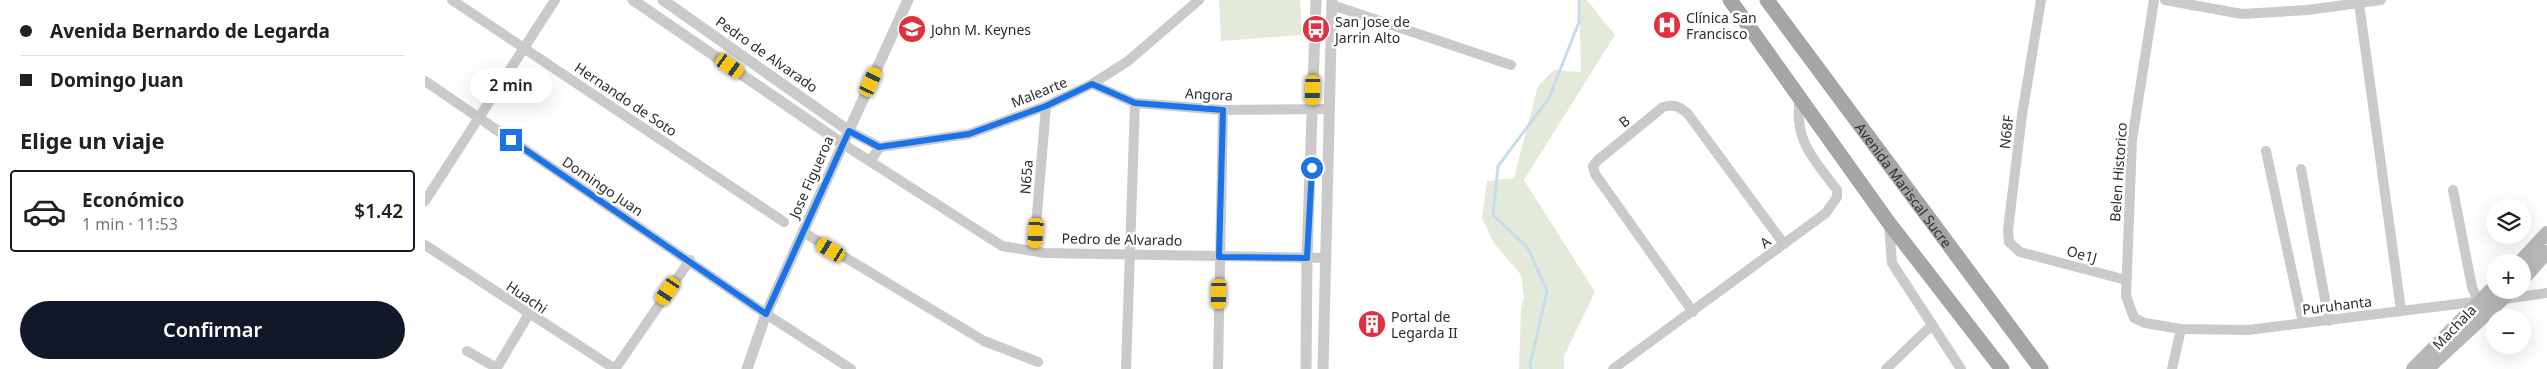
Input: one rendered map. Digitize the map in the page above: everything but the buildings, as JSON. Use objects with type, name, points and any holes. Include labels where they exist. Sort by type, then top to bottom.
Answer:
[{"type":"main road","points":[[1730,0],[1889,223],[2002,369]]},
{"type":"main road","name":"Avenida Mariscal Sucre","points":[[1767,0],[2041,369]]},
{"type":"main road","points":[[2527,254],[2547,233]]},
{"type":"main road","points":[[2531,270],[2547,252]]},
{"type":"main road","name":"Machala","points":[[2413,369],[2486,295]]},
{"type":"main road","name":"Machala","points":[[2427,369],[2503,299]]},
{"type":"street","name":"Hernando de Soto","points":[[452,0],[525,47],[784,222]]},
{"type":"street","points":[[425,201],[555,0]]},
{"type":"street","name":"Pedro de Alvarado","points":[[633,0],[870,162],[1003,246],[1045,253],[1325,258]]},
{"type":"street","name":"Pedro de Alvarado","points":[[663,0],[849,131],[879,147]]},
{"type":"street","name":"Jose Figueroa","points":[[747,369],[766,314],[908,0]]},
{"type":"street","name":"Malearte","points":[[879,147],[969,134],[1046,106],[1092,84],[1128,61],[1199,0]]},
{"type":"street","points":[[1306,369],[1307,258],[1317,0]]},
{"type":"street","name":"N68F","points":[[2030,254],[2012,247],[2009,242],[2008,230],[2022,115],[2041,0]]},
{"type":"street","name":"Belen Historico","points":[[2132,315],[2126,296],[2131,140],[2154,0]]},
{"type":"street","points":[[2165,0],[2242,14],[2307,10],[2381,0]]},
{"type":"street","points":[[1323,369],[1332,2],[1511,65]]},
{"type":"street","points":[[2359,3],[2401,310]]},
{"type":"street","name":"Domingo Juan","points":[[425,81],[690,260],[766,314],[851,369]]},
{"type":"street","name":"Angora","points":[[1092,84],[1135,103],[1223,110],[1328,109]]},
{"type":"street","name":"A","points":[[1613,369],[1826,213],[1837,198],[1837,190],[1800,136],[1797,115],[1800,97]]},
{"type":"street","points":[[1126,369],[1135,103]]},
{"type":"street","name":"B","points":[[1693,312],[1595,174],[1593,166],[1663,108],[1673,105],[1681,107],[1688,114],[1784,244]]},
{"type":"street","name":"N65a","points":[[1034,250],[1046,106]]},
{"type":"street","points":[[1218,369],[1223,110]]},
{"type":"street","points":[[870,162],[879,147]]},
{"type":"street","points":[[2266,151],[2303,323]]},
{"type":"street","points":[[2301,169],[2329,321]]},
{"type":"street","points":[[2453,190],[2472,288],[2479,302]]},
{"type":"street","points":[[1889,223],[1892,262],[1961,369]]},
{"type":"street","points":[[803,232],[984,341],[1038,362]]},
{"type":"street","name":"Huachi","points":[[425,246],[615,369]]},
{"type":"street","name":"Oe1J","points":[[2030,254],[2126,280]]},
{"type":"street","points":[[615,369],[690,260]]},
{"type":"street","name":"Puruhanta","points":[[2531,294],[2547,293]]},
{"type":"street","name":"Puruhanta","points":[[2132,315],[2145,323],[2181,328],[2248,330],[2491,299]]},
{"type":"street","points":[[467,351],[496,368],[529,314]]},
{"type":"street","points":[[1886,369],[1932,325]]},
{"type":"street","points":[[2172,369],[2181,328]]},
{"type":"green space","points":[[1219,0],[1300,0],[1302,35],[1221,41]]},
{"type":"green space","points":[[1579,0],[1587,0],[1615,35],[1524,180],[1595,292],[1564,356],[1564,369],[1519,369],[1521,309],[1524,297],[1521,275],[1493,242],[1482,218],[1487,181],[1514,178],[1538,86],[1554,70],[1581,72]]},
{"type":"waterway","points":[[1531,369],[1530,365],[1547,291],[1528,248],[1493,215],[1498,166],[1549,98],[1579,22],[1579,0]]},
{"type":"place","name":"Clínica San Francisco","points":[[1667,25]]},
{"type":"place","name":"John M. Keynes","points":[[912,29]]},
{"type":"place","name":"San Jose de Jarrin Alto","points":[[1316,29]]},
{"type":"place","name":"Portal de Legarda II","points":[[1372,324]]},
{"type":"route","points":[[511,140],[690,260],[766,314],[849,131],[879,147],[969,134],[1046,106],[1092,84],[1135,103],[1223,110],[1219,257],[1307,258],[1312,168]]}]
